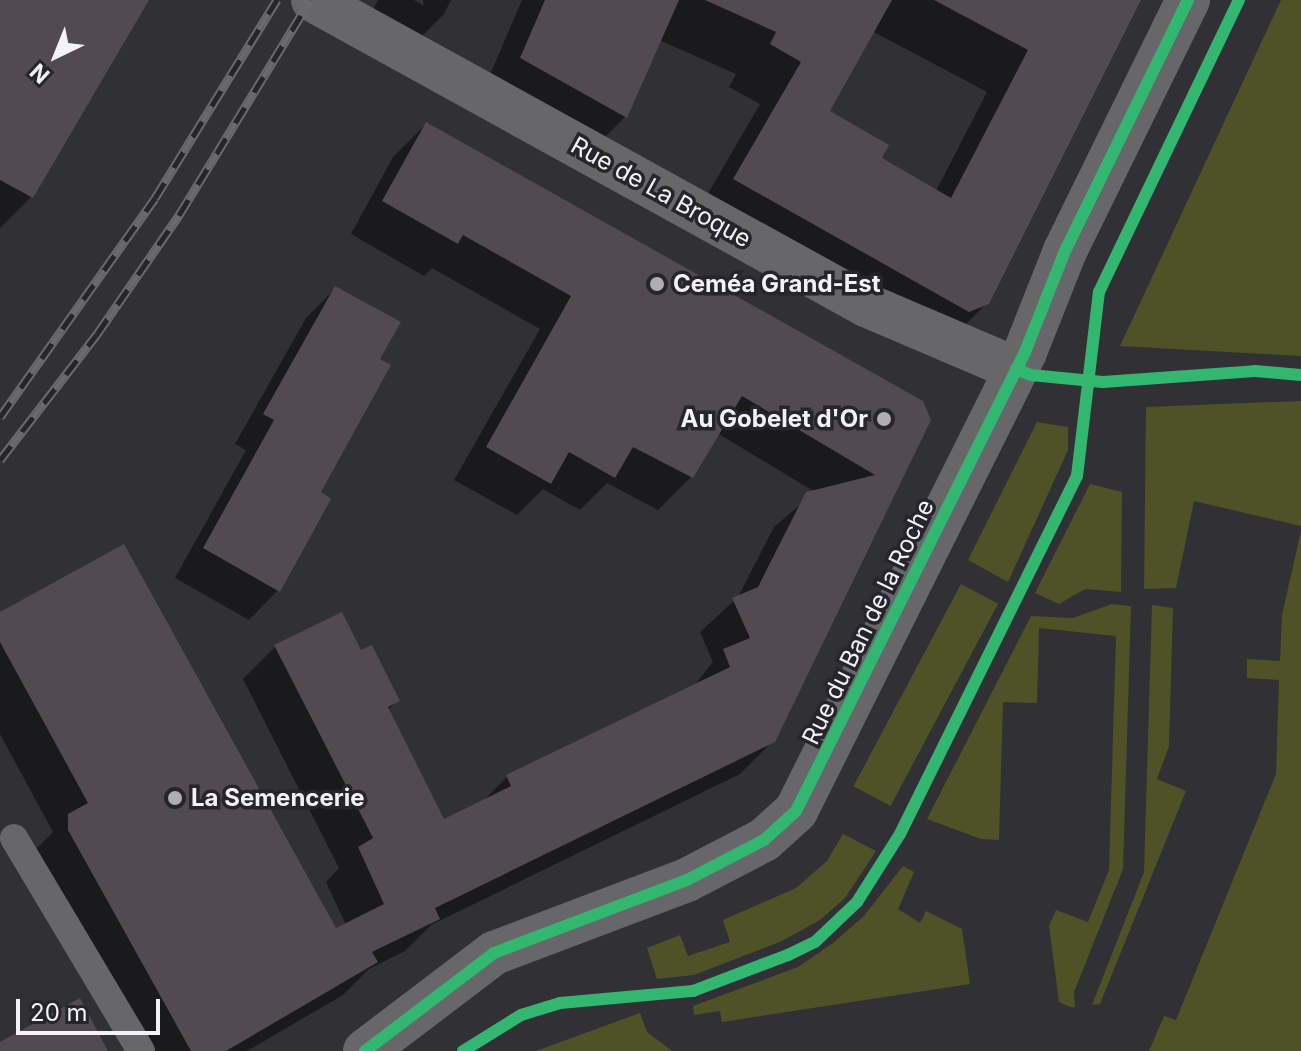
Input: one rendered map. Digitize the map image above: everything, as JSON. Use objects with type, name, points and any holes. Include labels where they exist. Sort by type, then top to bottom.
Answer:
[{"type":"street","name":"Rue de La Broque","points":[[313,0],[866,305],[1016,369]]},
{"type":"street","name":"Rue du Ban de la Roche","points":[[365,1051],[494,953],[687,880],[781,827],[810,790],[1016,369],[1065,251],[1188,0]]},
{"type":"lane","points":[[14,838],[141,1051]]},
{"type":"green space","points":[[1281,0],[1301,0],[1301,356],[1120,346]]},
{"type":"green space","points":[[1301,401],[1301,526],[1194,501],[1176,588],[1144,589],[1146,407]]},
{"type":"green space","points":[[1037,422],[1068,427],[1068,450],[1008,582],[968,560]]},
{"type":"green space","points":[[1090,484],[1122,492],[1121,592],[1085,589],[1059,604],[1035,593]]},
{"type":"green space","points":[[1301,531],[1301,1051],[1149,1051],[1164,1016],[1176,1020],[1276,774],[1279,680],[1247,678],[1247,659],[1280,661],[1282,615]]},
{"type":"green space","points":[[961,584],[998,604],[891,806],[853,786]]},
{"type":"green space","points":[[1112,604],[1131,606],[1123,869],[1074,992],[1075,1007],[1070,1007],[1059,1002],[1049,926],[1056,910],[1088,922],[1109,870],[1116,636],[1039,628],[1037,703],[1003,702],[999,840],[981,839],[927,819],[1031,616],[1073,618]]},
{"type":"green space","points":[[1152,605],[1173,608],[1169,746],[1157,779],[1186,791],[1100,1004],[1092,1005],[1144,872]]},
{"type":"green space","points":[[843,834],[876,851],[845,898],[820,920],[782,941],[694,975],[657,979],[647,948],[680,935],[688,956],[730,942],[723,920],[796,888],[827,861]]},
{"type":"green space","points":[[903,866],[914,872],[898,909],[920,923],[926,911],[962,929],[970,984],[722,1022],[720,1011],[694,1015],[693,1006],[798,967],[833,943],[864,916]]},
{"type":"green space","points":[[640,1013],[647,1032],[672,1051],[536,1051]]},
{"type":"building","points":[[0,0],[149,0],[33,198],[0,180]]},
{"type":"building","points":[[545,0],[679,0],[627,118],[520,58]]},
{"type":"building","points":[[705,0],[892,0],[830,111],[889,145],[882,158],[951,198],[1028,50],[934,0],[1141,0],[989,304],[969,312],[733,179],[801,62],[770,44],[776,32]]},
{"type":"building","points":[[426,122],[923,401],[931,420],[775,742],[435,908],[440,919],[372,952],[378,962],[226,1051],[191,1051],[68,830],[68,814],[88,803],[0,642],[0,612],[124,544],[336,928],[384,904],[358,847],[373,838],[274,645],[342,612],[361,650],[372,645],[400,701],[388,707],[444,819],[511,786],[506,775],[730,667],[723,649],[750,638],[732,598],[758,587],[806,492],[875,475],[742,396],[693,478],[633,447],[615,478],[569,452],[551,484],[486,447],[571,296],[463,235],[458,244],[382,201]]},
{"type":"building","points":[[335,286],[401,322],[380,359],[391,365],[321,492],[331,499],[280,592],[203,548],[274,420],[263,414]]},
{"type":"building","points":[[80,998],[108,1051],[0,1051],[0,1042]]},
{"type":"railway","points":[[0,417],[155,198],[277,0]]},
{"type":"railway","points":[[0,460],[97,334],[179,215],[310,0]]},
{"type":"cycle path","points":[[365,1051],[494,953],[687,880],[764,840],[796,811],[1025,352],[1065,251],[1188,0]]},
{"type":"cycle path","points":[[463,1051],[521,1015],[560,1003],[693,991],[815,942],[857,902],[900,834],[1077,476],[1099,292],[1239,0]]},
{"type":"cycle path","points":[[1016,369],[1031,375],[1103,382],[1255,371],[1301,375]]},
{"type":"place","name":"Ceméa Grand-Est","points":[[657,284]]},
{"type":"place","name":"Au Gobelet d'Or","points":[[884,419]]},
{"type":"place","name":"La Semencerie","points":[[175,798]]}]
